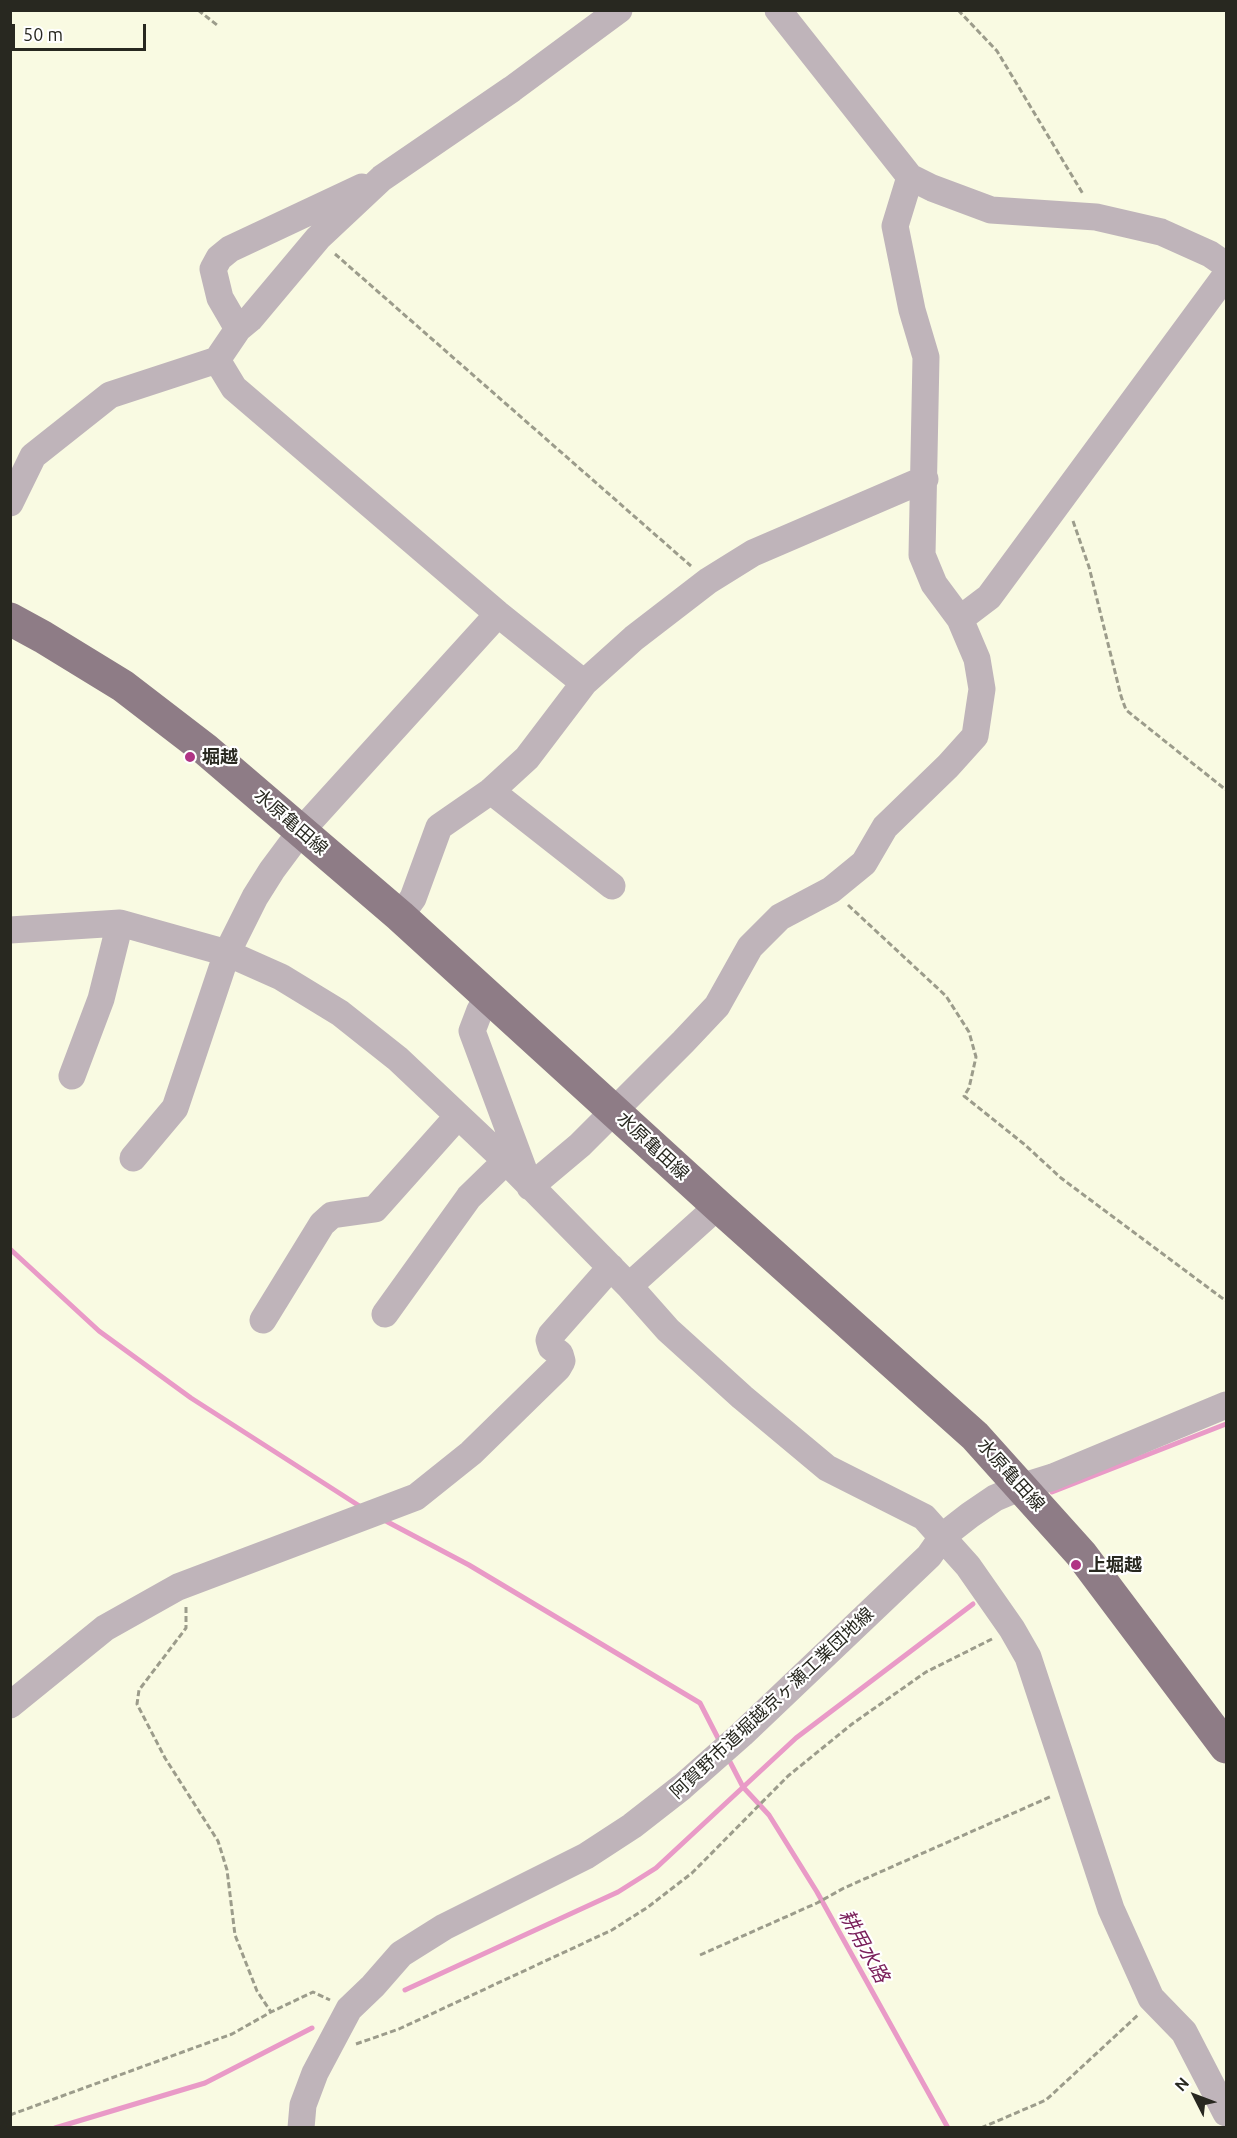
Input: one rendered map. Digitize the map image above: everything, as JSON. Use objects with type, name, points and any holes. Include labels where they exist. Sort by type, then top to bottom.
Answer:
[{"type":"main road","name":"水原亀田線","points":[[10,619],[123,686],[205,748],[400,916],[975,1436],[1081,1554],[1227,1747]]},
{"type":"street","points":[[10,503],[33,456],[110,395],[217,360],[238,329],[250,319],[318,238],[382,178],[512,89],[619,10]]},
{"type":"street","points":[[778,10],[910,177],[932,188],[991,210],[1096,217],[1161,232],[1210,254],[1227,265]]},
{"type":"street","points":[[530,1187],[580,1145],[717,1006],[750,947],[780,917],[831,890],[864,863],[885,827],[948,766],[975,736],[982,689],[977,659],[960,619],[934,584],[922,555],[926,357],[912,310],[895,226],[910,177]]},
{"type":"street","points":[[238,329],[220,298],[213,269],[219,258],[239,244],[382,178]]},
{"type":"street","points":[[960,619],[989,597],[1227,275]]},
{"type":"street","points":[[217,360],[234,388],[498,614],[584,683]]},
{"type":"street","points":[[400,916],[413,898],[439,827],[491,791],[527,758],[584,683],[634,638],[708,581],[753,553],[925,479]]},
{"type":"street","points":[[133,1158],[175,1108],[227,953],[255,897],[301,831],[498,614]]},
{"type":"street","points":[[491,791],[612,886]]},
{"type":"street","points":[[72,1076],[101,999],[120,923]]},
{"type":"street","points":[[10,930],[120,923],[227,953],[281,976],[340,1013],[398,1059],[506,1161],[620,1276],[668,1330],[742,1397],[827,1468],[924,1517],[968,1566],[1012,1629],[1028,1657],[1111,1909],[1151,1998],[1184,2032],[1227,2113]]},
{"type":"street","points":[[491,1000],[480,1010],[472,1031],[530,1187]]},
{"type":"street","points":[[263,1320],[322,1224],[332,1215],[375,1209],[458,1116]]},
{"type":"street","points":[[385,1314],[469,1197],[506,1161]]},
{"type":"street","points":[[10,1705],[105,1628],[178,1587],[416,1497],[471,1453],[558,1368],[562,1361],[560,1354],[551,1347],[550,1335],[620,1276],[718,1206]]},
{"type":"street","name":"阿賀野市道堀越京ヶ瀬工業団地線","points":[[301,2127],[303,2105],[315,2073],[349,2009],[401,1954],[444,1927],[586,1856],[632,1826],[682,1787],[742,1734],[929,1556],[943,1536],[995,1498],[1053,1477],[1227,1405]]},
{"type":"path","points":[[198,10],[218,25]]},
{"type":"path","points":[[958,10],[997,51],[1096,217]]},
{"type":"path","points":[[318,238],[708,581]]},
{"type":"path","points":[[1061,498],[1069,511],[1089,567],[1126,710],[1227,790]]},
{"type":"path","points":[[831,890],[946,996],[969,1032],[976,1057],[969,1088],[964,1096],[1024,1144],[1061,1178],[1227,1301]]},
{"type":"path","points":[[178,1587],[186,1601],[186,1628],[139,1690],[136,1704],[165,1758],[218,1841],[227,1870],[236,1935],[257,1991],[271,2012]]},
{"type":"path","points":[[328,2050],[339,2051],[399,2029],[612,1930],[648,1907],[692,1872],[788,1776],[852,1724],[926,1672],[1012,1629]]},
{"type":"path","points":[[700,1955],[817,1903],[844,1888],[1048,1798],[1069,1786]]},
{"type":"path","points":[[10,2115],[232,2034],[313,1992],[349,2009]]},
{"type":"path","points":[[981,2127],[1046,2100],[1146,2007],[1151,1998]]},
{"type":"waterway","points":[[10,1249],[99,1331],[191,1398],[361,1507]]},
{"type":"waterway","points":[[1052,1492],[1226,1424]]},
{"type":"waterway","points":[[382,1519],[469,1565],[700,1703],[720,1742]]},
{"type":"waterway","points":[[405,1990],[618,1892],[656,1868],[796,1738],[973,1604]]},
{"type":"waterway","name":"耕用水路","points":[[728,1758],[743,1787],[769,1815],[817,1892],[948,2128]]},
{"type":"waterway","points":[[55,2128],[205,2083],[312,2028]]},
{"type":"place","name":"堀越","points":[[190,757]]},
{"type":"place","name":"上堀越","points":[[1076,1565]]}]
